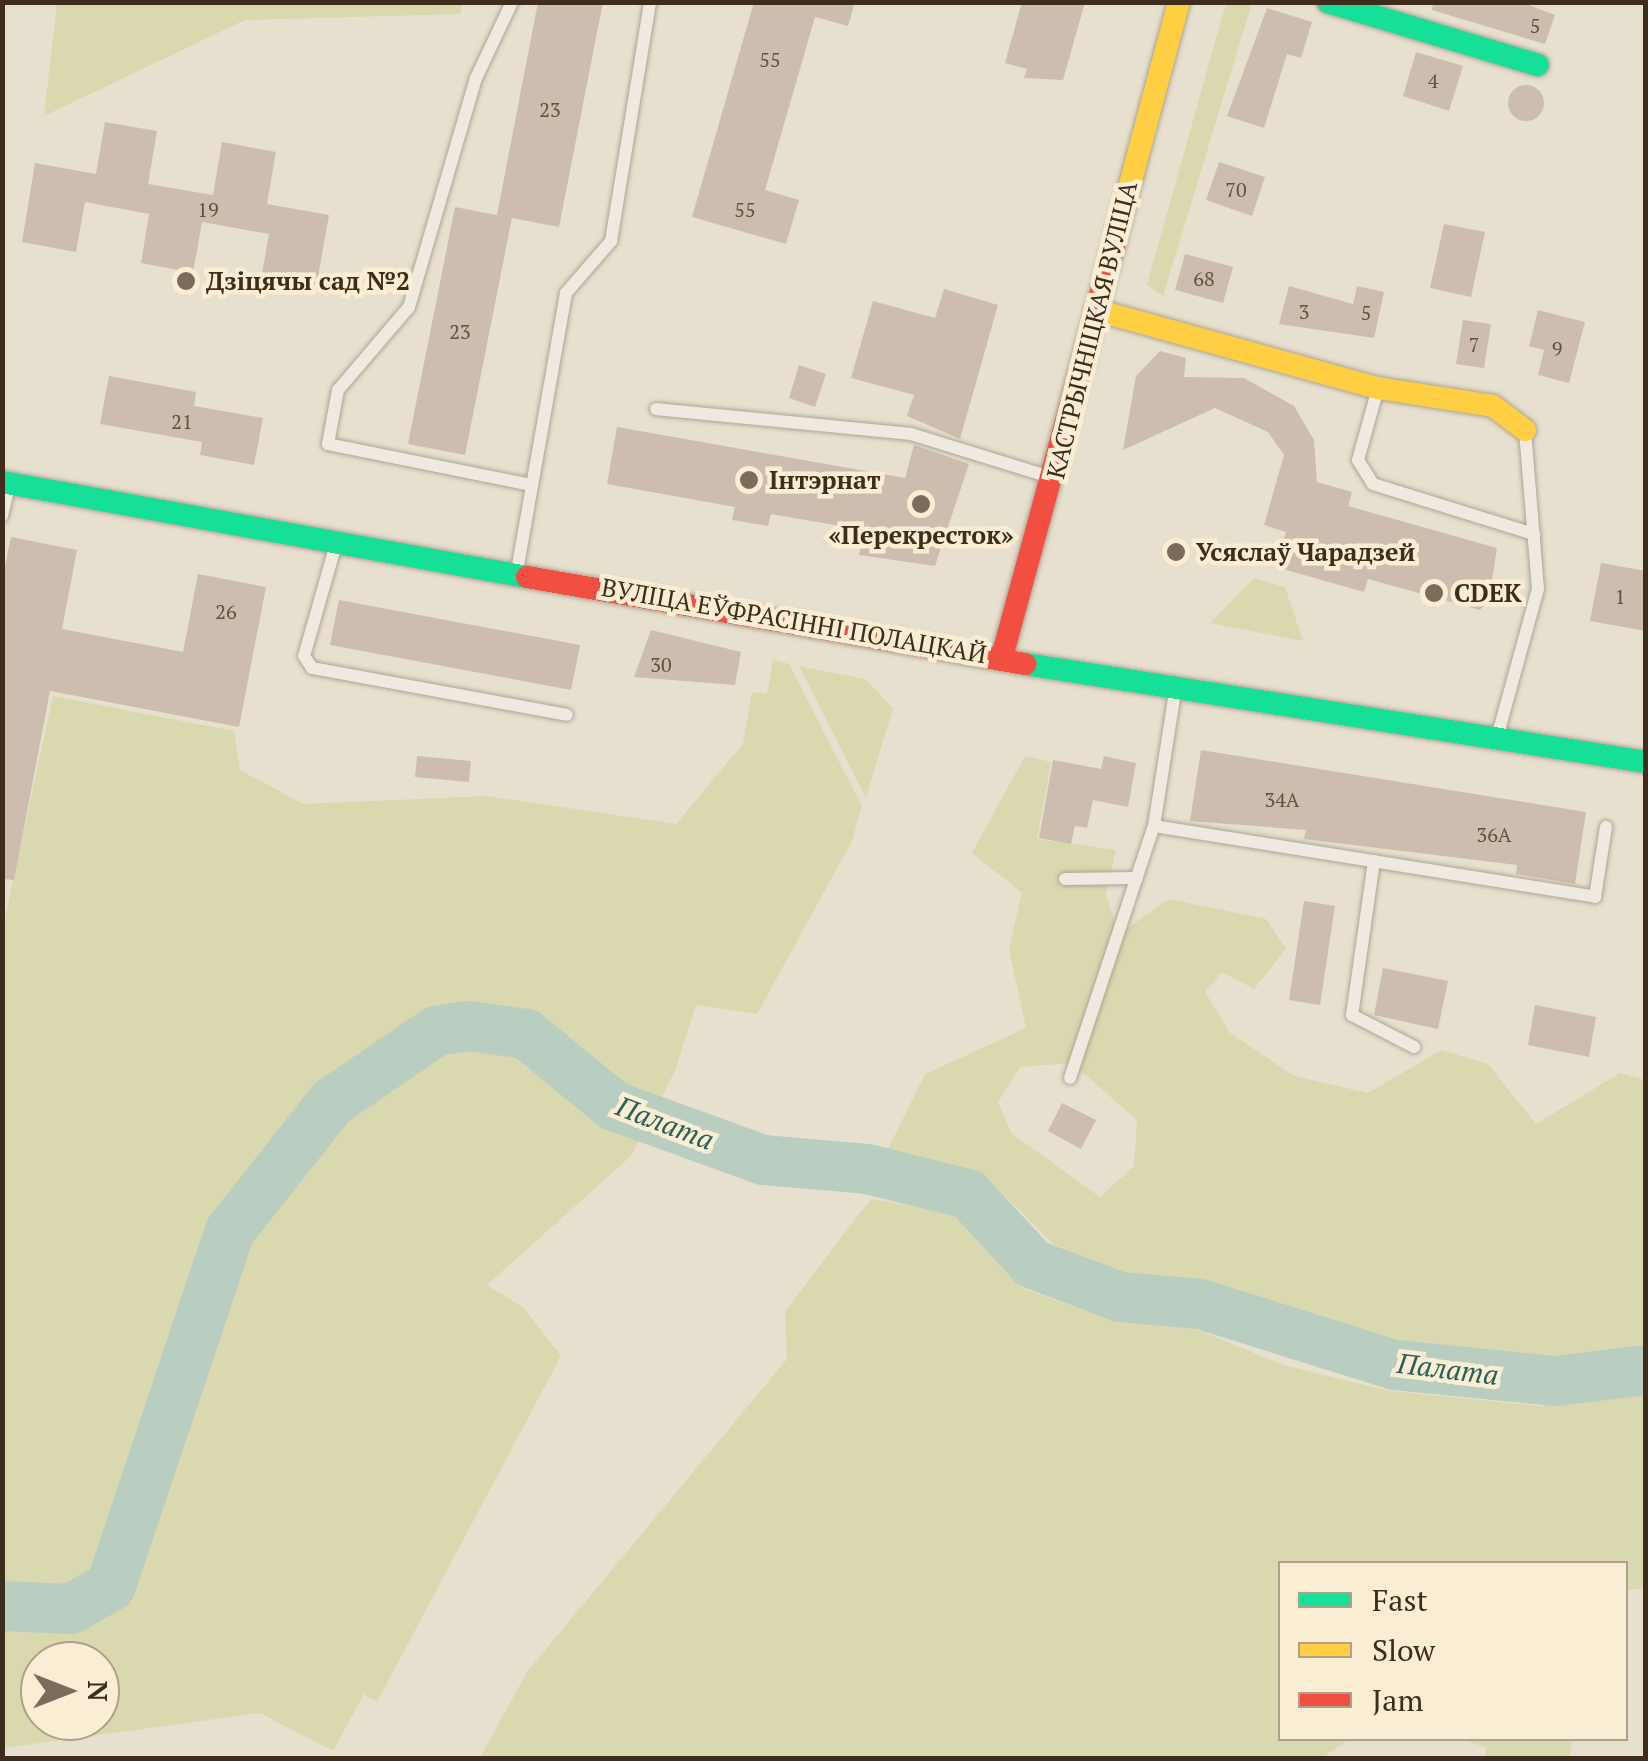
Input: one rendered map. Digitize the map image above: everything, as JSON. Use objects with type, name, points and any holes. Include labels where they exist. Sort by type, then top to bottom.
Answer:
[{"type":"main road","name":"КАСТРЫЧНІЦКАЯ ВУЛІЦА","points":[[1002,656],[1054,478],[1179,2]]},
{"type":"main road","points":[[1328,2],[1538,66]]},
{"type":"main road","points":[[1096,310],[1378,388],[1493,406],[1525,430]]},
{"type":"main road","name":"ВУЛІЦА ЕЎФРАСІННІ ПОЛАЦКАЙ","points":[[6,483],[1002,656],[1646,762]]},
{"type":"lane","points":[[512,2],[476,78],[409,307],[338,390],[328,444],[531,485]]},
{"type":"lane","points":[[516,573],[566,293],[611,241],[650,2]]},
{"type":"lane","points":[[1378,388],[1358,460],[1373,484],[1534,534]]},
{"type":"lane","points":[[656,408],[911,434],[1054,478]]},
{"type":"lane","points":[[1498,736],[1538,589],[1525,430]]},
{"type":"lane","points":[[2,516],[6,483]]},
{"type":"lane","points":[[337,541],[304,656],[312,668],[567,715]]},
{"type":"lane","points":[[1070,1078],[1154,826],[1177,684]]},
{"type":"lane","points":[[1154,826],[1595,896],[1606,826]]},
{"type":"lane","points":[[1374,861],[1352,1015],[1414,1046]]},
{"type":"lane","points":[[1065,878],[1138,878]]},
{"type":"green space","points":[[57,2],[462,3],[460,14],[245,20],[44,116]]},
{"type":"green space","points":[[1226,3],[1252,3],[1163,296],[1147,285]]},
{"type":"green space","points":[[1254,578],[1285,587],[1303,641],[1210,623]]},
{"type":"green space","points":[[773,660],[789,664],[862,806],[852,841],[757,1014],[696,1005],[675,1071],[631,1156],[487,1285],[524,1308],[561,1356],[377,1702],[364,1694],[333,1751],[260,1713],[120,1732],[120,1641],[20,1641],[20,1741],[54,1741],[3,1748],[3,927],[53,696],[234,731],[240,770],[303,804],[487,796],[676,824],[743,744],[752,692],[767,694]]},
{"type":"green space","points":[[799,666],[865,679],[893,708],[866,798]]},
{"type":"green space","points":[[1025,756],[1051,762],[1037,839],[1116,850],[1106,895],[1119,934],[1169,899],[1266,919],[1286,949],[1254,989],[1222,972],[1205,992],[1230,1033],[1294,1076],[1368,1093],[1441,1050],[1488,1064],[1536,1124],[1620,1073],[1645,1080],[1645,1353],[1556,1359],[1400,1342],[1311,1322],[1205,1281],[1126,1275],[1053,1244],[985,1176],[886,1153],[925,1074],[1026,1028],[1009,949],[1022,893],[972,853]],"holes":[[[1072,1063],[1137,1120],[1134,1166],[1100,1197],[1011,1133],[998,1102],[1020,1067]]]},
{"type":"green space","points":[[871,1199],[950,1212],[1022,1288],[1119,1323],[1172,1319],[1283,1365],[1390,1391],[1541,1406],[1645,1389],[1645,1588],[1628,1590],[1628,1561],[1278,1561],[1278,1741],[1346,1741],[1322,1758],[480,1758],[527,1672],[787,1359],[785,1311]]},
{"type":"green space","points":[[1467,1741],[1572,1741],[1569,1758],[1484,1758],[1487,1748]]},
{"type":"building","points":[[538,2],[603,2],[559,227],[512,218],[465,455],[408,444],[455,207],[507,217],[497,215]]},
{"type":"building","points":[[754,2],[855,2],[848,26],[815,17],[765,190],[799,200],[786,244],[692,217]]},
{"type":"building","points":[[1022,2],[1085,2],[1063,80],[1024,78],[1027,69],[1005,63]]},
{"type":"building","points":[[1433,2],[1521,2],[1555,15],[1545,44],[1432,10]]},
{"type":"building","points":[[1267,8],[1312,22],[1301,58],[1287,54],[1264,128],[1227,116]]},
{"type":"building","points":[[1416,52],[1463,66],[1449,111],[1403,96]]},
{"type":"building","points":[[1526,85],[1539,90],[1544,103],[1539,116],[1526,121],[1513,116],[1508,103],[1513,90]]},
{"type":"building","points":[[105,122],[157,131],[148,184],[213,195],[222,142],[276,152],[267,204],[329,215],[315,294],[260,285],[269,234],[202,222],[193,273],[141,263],[149,214],[85,202],[76,252],[22,242],[35,163],[96,174]]},
{"type":"building","points":[[1219,162],[1265,177],[1252,216],[1206,200]]},
{"type":"building","points":[[1444,224],[1485,232],[1471,297],[1430,288]]},
{"type":"building","points":[[1185,254],[1233,267],[1223,303],[1175,290]]},
{"type":"building","points":[[1289,286],[1353,304],[1357,286],[1384,292],[1374,338],[1279,324]]},
{"type":"building","points":[[944,289],[998,305],[960,439],[907,416],[914,395],[851,378],[873,301],[935,318]]},
{"type":"building","points":[[1538,310],[1585,322],[1569,383],[1538,375],[1544,350],[1529,346]]},
{"type":"building","points":[[1463,320],[1491,324],[1484,368],[1456,364]]},
{"type":"building","points":[[1160,351],[1186,358],[1184,377],[1244,378],[1294,406],[1314,440],[1317,482],[1352,492],[1348,506],[1497,548],[1489,599],[1480,610],[1368,579],[1364,592],[1276,567],[1286,532],[1264,525],[1284,455],[1268,432],[1215,408],[1123,450],[1136,376]]},
{"type":"building","points":[[799,365],[826,374],[815,407],[789,398]]},
{"type":"building","points":[[109,376],[196,392],[194,406],[263,418],[254,465],[200,455],[202,442],[100,424]]},
{"type":"building","name":"Інтэрнат","points":[[617,427],[905,478],[914,445],[969,464],[935,566],[859,555],[864,530],[771,514],[768,526],[732,520],[735,507],[607,484]]},
{"type":"building","points":[[11,537],[77,550],[62,629],[183,652],[198,574],[266,587],[239,727],[50,691],[14,880],[2,879],[2,580]]},
{"type":"building","points":[[1601,563],[1646,571],[1646,631],[1590,621]]},
{"type":"building","points":[[339,600],[580,645],[571,690],[330,645]]},
{"type":"building","points":[[651,630],[741,652],[735,685],[634,677]]},
{"type":"building","points":[[1201,750],[1586,812],[1575,884],[1516,874],[1517,865],[1304,839],[1306,830],[1190,821]]},
{"type":"building","points":[[417,756],[471,761],[469,782],[415,777]]},
{"type":"building","points":[[1104,756],[1136,763],[1128,807],[1093,800],[1087,828],[1075,826],[1071,844],[1039,838],[1053,760],[1101,769]]},
{"type":"building","points":[[1304,901],[1335,906],[1320,1005],[1289,1000]]},
{"type":"building","points":[[1383,968],[1448,981],[1438,1029],[1374,1015]]},
{"type":"building","points":[[1535,1005],[1596,1017],[1589,1057],[1528,1045]]},
{"type":"building","points":[[1062,1103],[1096,1120],[1081,1149],[1048,1131]]},
{"type":"waterway","name":"Палата","points":[[2,1606],[71,1609],[111,1586],[230,1231],[332,1102],[436,1031],[468,1026],[526,1034],[614,1106],[763,1160],[867,1169],[968,1194],[1033,1264],[1120,1297],[1200,1304],[1395,1365],[1556,1381],[1646,1370]]},
{"type":"traffic: fast","points":[[1328,2],[1538,65]]},
{"type":"traffic: fast","points":[[2,482],[527,577]]},
{"type":"traffic: fast","points":[[1025,664],[1646,762]]},
{"type":"traffic: slow","points":[[1117,233],[1179,2]]},
{"type":"traffic: slow","points":[[1096,310],[1378,388],[1493,406],[1525,430]]},
{"type":"traffic: jam","points":[[1002,657],[1117,233]]},
{"type":"traffic: jam","points":[[527,577],[1025,664]]},
{"type":"place","name":"Дзіцячы сад №2","points":[[186,281]]},
{"type":"place","name":"Інтэрнат","points":[[749,480]]},
{"type":"place","name":"«Перекресток»","points":[[921,504]]},
{"type":"place","name":"Усяслаў Чарадзей","points":[[1176,552]]},
{"type":"place","name":"CDEK","points":[[1434,593]]}]
